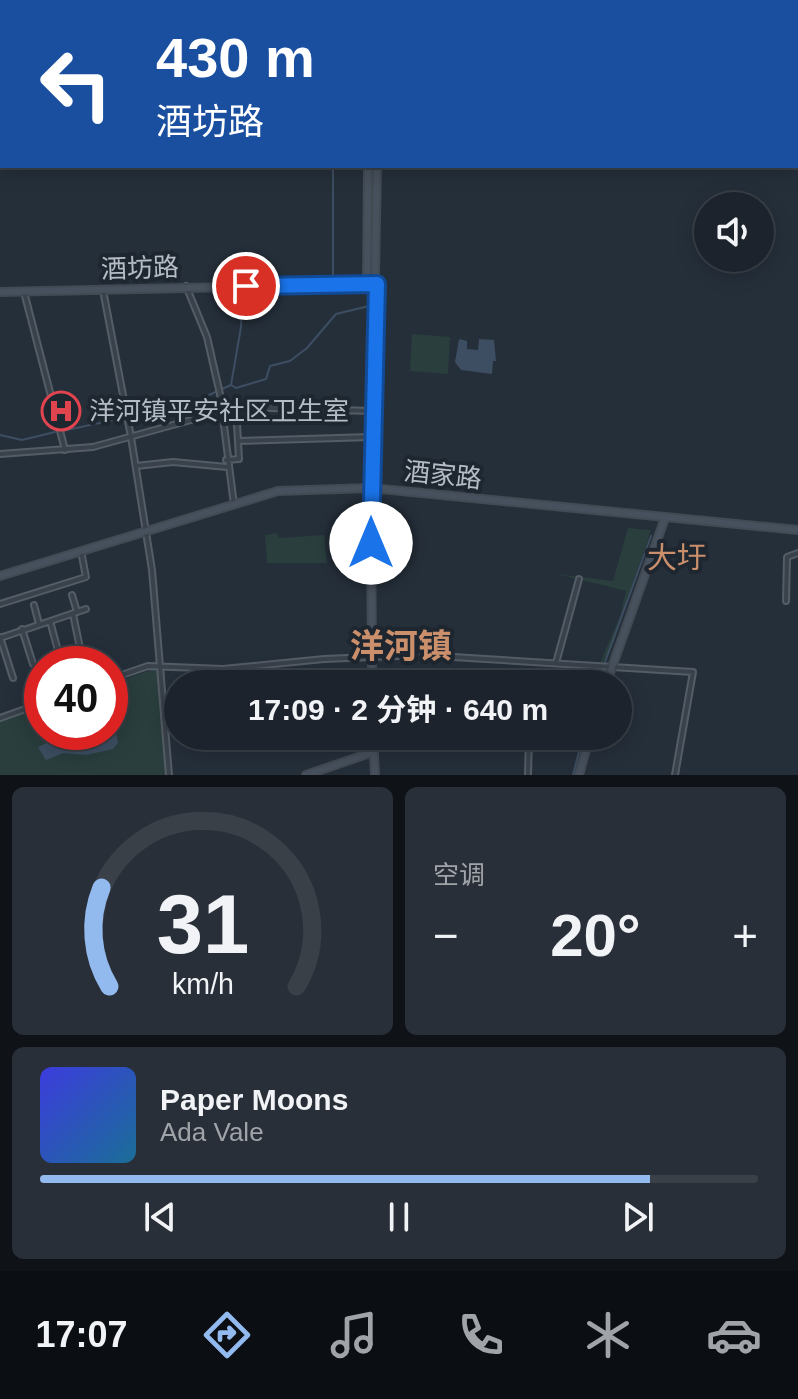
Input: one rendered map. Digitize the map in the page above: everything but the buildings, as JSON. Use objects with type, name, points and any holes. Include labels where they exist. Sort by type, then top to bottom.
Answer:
[{"type":"street","points":[[367,284],[368,168]]},
{"type":"street","points":[[372,670],[371,488],[377,168]]},
{"type":"street","name":"酒坊路","points":[[0,292],[377,284]]},
{"type":"street","points":[[186,286],[207,337],[220,394],[234,505]]},
{"type":"street","points":[[103,290],[152,570],[169,775]]},
{"type":"street","points":[[24,292],[65,450]]},
{"type":"street","points":[[226,460],[239,459],[236,407],[372,411]]},
{"type":"street","points":[[0,454],[93,447],[191,420],[224,415]]},
{"type":"street","points":[[238,441],[373,437]]},
{"type":"street","points":[[136,466],[173,462],[227,467]]},
{"type":"street","name":"酒家路","points":[[0,576],[278,491],[371,488],[798,530]]},
{"type":"street","points":[[610,670],[665,518]]},
{"type":"street","points":[[0,604],[86,577],[81,551]]},
{"type":"street","points":[[786,601],[787,557],[798,553]]},
{"type":"street","points":[[556,663],[579,579]]},
{"type":"street","points":[[50,621],[60,658],[81,653],[72,595]]},
{"type":"street","points":[[34,605],[39,624]]},
{"type":"street","points":[[13,678],[0,637],[86,609]]},
{"type":"street","points":[[22,629],[27,646]]},
{"type":"street","points":[[128,674],[158,665],[223,669],[372,656],[421,655],[693,672],[675,775]]},
{"type":"street","points":[[0,718],[24,709]]},
{"type":"street","points":[[528,775],[529,750]]},
{"type":"street","points":[[579,775],[586,750]]},
{"type":"street","points":[[306,775],[373,752],[375,775]]},
{"type":"green space","points":[[412,334],[450,337],[448,374],[410,371]]},
{"type":"green space","points":[[628,528],[651,530],[612,646],[600,663],[620,616],[626,591],[557,574],[613,581]]},
{"type":"green space","points":[[277,533],[279,538],[324,535],[327,563],[267,563],[265,535]]},
{"type":"green space","points":[[158,668],[164,750],[169,775],[0,775],[0,721],[24,713],[24,750],[128,750],[128,678]]},
{"type":"water","points":[[459,339],[467,341],[467,349],[478,350],[479,339],[494,340],[496,361],[493,361],[492,374],[461,370],[455,362]]},
{"type":"water","points":[[40,750],[108,750],[86,755],[63,753],[46,760]]},
{"type":"waterway","points":[[333,168],[333,279]]},
{"type":"waterway","points":[[231,385],[241,327],[242,300]]},
{"type":"waterway","points":[[132,416],[196,401],[231,385],[236,388],[266,379],[270,366],[290,361],[307,348],[336,314],[369,306]]},
{"type":"waterway","points":[[62,431],[123,418]]},
{"type":"waterway","points":[[0,435],[22,440],[55,432]]},
{"type":"waterway","points":[[602,670],[651,536]]},
{"type":"waterway","points":[[573,775],[579,750]]},
{"type":"place","name":"洋河镇平安社区卫生室","points":[[61,411]]},
{"type":"district","name":"大圩","points":[[677,557]]},
{"type":"district","name":"洋河镇","points":[[401,646]]},
{"type":"route","points":[[246,286],[377,284],[371,543]]}]
